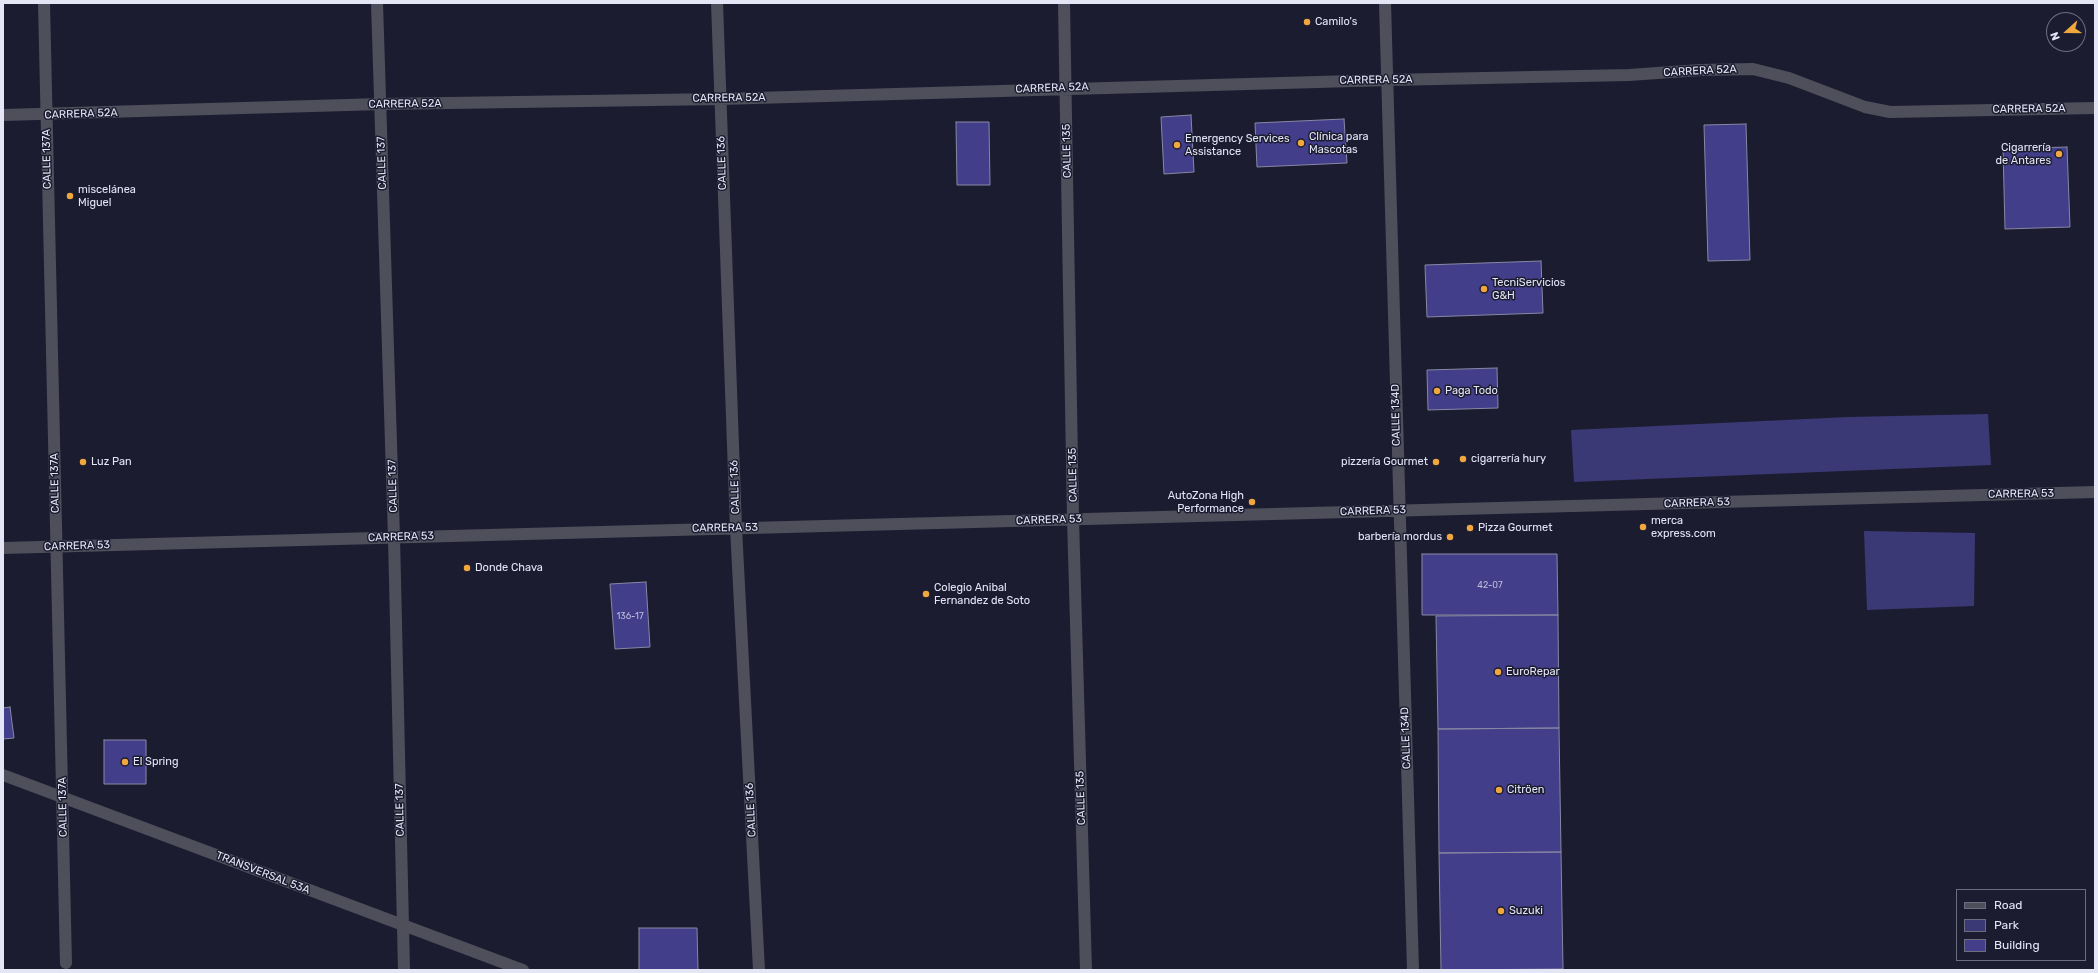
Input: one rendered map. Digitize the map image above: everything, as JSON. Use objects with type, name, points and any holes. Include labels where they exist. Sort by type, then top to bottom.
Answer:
[{"type":"street","name":"CALLE 137A","points":[[44,3],[66,963]]},
{"type":"street","name":"CALLE 137","points":[[377,3],[394,537],[404,970]]},
{"type":"street","name":"CALLE 136","points":[[717,3],[736,528],[759,970]]},
{"type":"street","name":"CALLE 135","points":[[1064,3],[1073,519],[1086,970]]},
{"type":"street","name":"CALLE 134D","points":[[1386,3],[1413,970]]},
{"type":"street","name":"CARRERA 52A","points":[[3,115],[46,115],[380,104],[720,99],[1066,88],[1629,76],[1700,70],[1753,69],[1789,78],[1865,107],[1890,112],[2095,108]]},
{"type":"street","name":"CARRERA 53","points":[[3,548],[2095,492]]},
{"type":"street","name":"TRANSVERSAL 53A","points":[[3,775],[523,970]]},
{"type":"green space","points":[[1988,414],[1991,465],[1574,482],[1571,430],[1849,417]]},
{"type":"green space","points":[[1864,531],[1975,533],[1974,606],[1867,610]]},
{"type":"building","name":"Emergency Services Assistance","points":[[1191,115],[1194,172],[1164,174],[1161,117]]},
{"type":"building","name":"Clínica para Mascotas","points":[[1344,119],[1347,163],[1257,167],[1255,123]]},
{"type":"building","points":[[956,122],[989,122],[990,185],[957,185]]},
{"type":"building","points":[[1746,124],[1750,260],[1708,261],[1704,125]]},
{"type":"building","points":[[2067,147],[2070,227],[2005,229],[2003,149]]},
{"type":"building","name":"TecniServicios G&H","points":[[1541,261],[1543,313],[1427,317],[1425,265]]},
{"type":"building","points":[[1497,368],[1498,408],[1428,410],[1427,370]]},
{"type":"building","points":[[1422,554],[1557,554],[1558,615],[1422,615]]},
{"type":"building","points":[[646,582],[650,647],[615,649],[610,584]]},
{"type":"building","name":"EuroRepar","points":[[1558,615],[1559,728],[1438,729],[1436,616]]},
{"type":"building","points":[[10,707],[14,738],[3,739],[3,708]]},
{"type":"building","name":"Citröen","points":[[1559,728],[1561,852],[1439,853],[1438,729]]},
{"type":"building","name":"El Spring","points":[[104,740],[146,740],[146,784],[104,784]]},
{"type":"building","name":"Suzuki","points":[[1561,852],[1563,969],[1441,970],[1439,853]]},
{"type":"building","points":[[639,928],[697,928],[698,970],[639,970]]},
{"type":"place","name":"Camilo's","points":[[1307,22]]},
{"type":"place","name":"Clínica para Mascotas","points":[[1301,143]]},
{"type":"place","name":"Emergency Services Assistance","points":[[1177,145]]},
{"type":"place","name":"Cigarrería de Antares","points":[[2059,154]]},
{"type":"place","name":"miscelánea Miguel","points":[[70,196]]},
{"type":"place","name":"TecniServicios G&H","points":[[1484,289]]},
{"type":"place","name":"Paga Todo","points":[[1437,391]]},
{"type":"place","name":"cigarrería hury","points":[[1463,459]]},
{"type":"place","name":"Luz Pan","points":[[83,462]]},
{"type":"place","name":"pizzería Gourmet","points":[[1436,462]]},
{"type":"place","name":"AutoZona High Performance","points":[[1252,502]]},
{"type":"place","name":"merca express.com","points":[[1643,527]]},
{"type":"place","name":"Pizza Gourmet","points":[[1470,528]]},
{"type":"place","name":"barbería mordus","points":[[1450,537]]},
{"type":"place","name":"Donde Chava","points":[[467,568]]},
{"type":"place","name":"Colegio Anibal Fernandez de Soto","points":[[926,594]]},
{"type":"place","name":"EuroRepar","points":[[1498,672]]},
{"type":"place","name":"El Spring","points":[[125,762]]},
{"type":"place","name":"Citröen","points":[[1499,790]]},
{"type":"place","name":"Suzuki","points":[[1501,911]]}]
